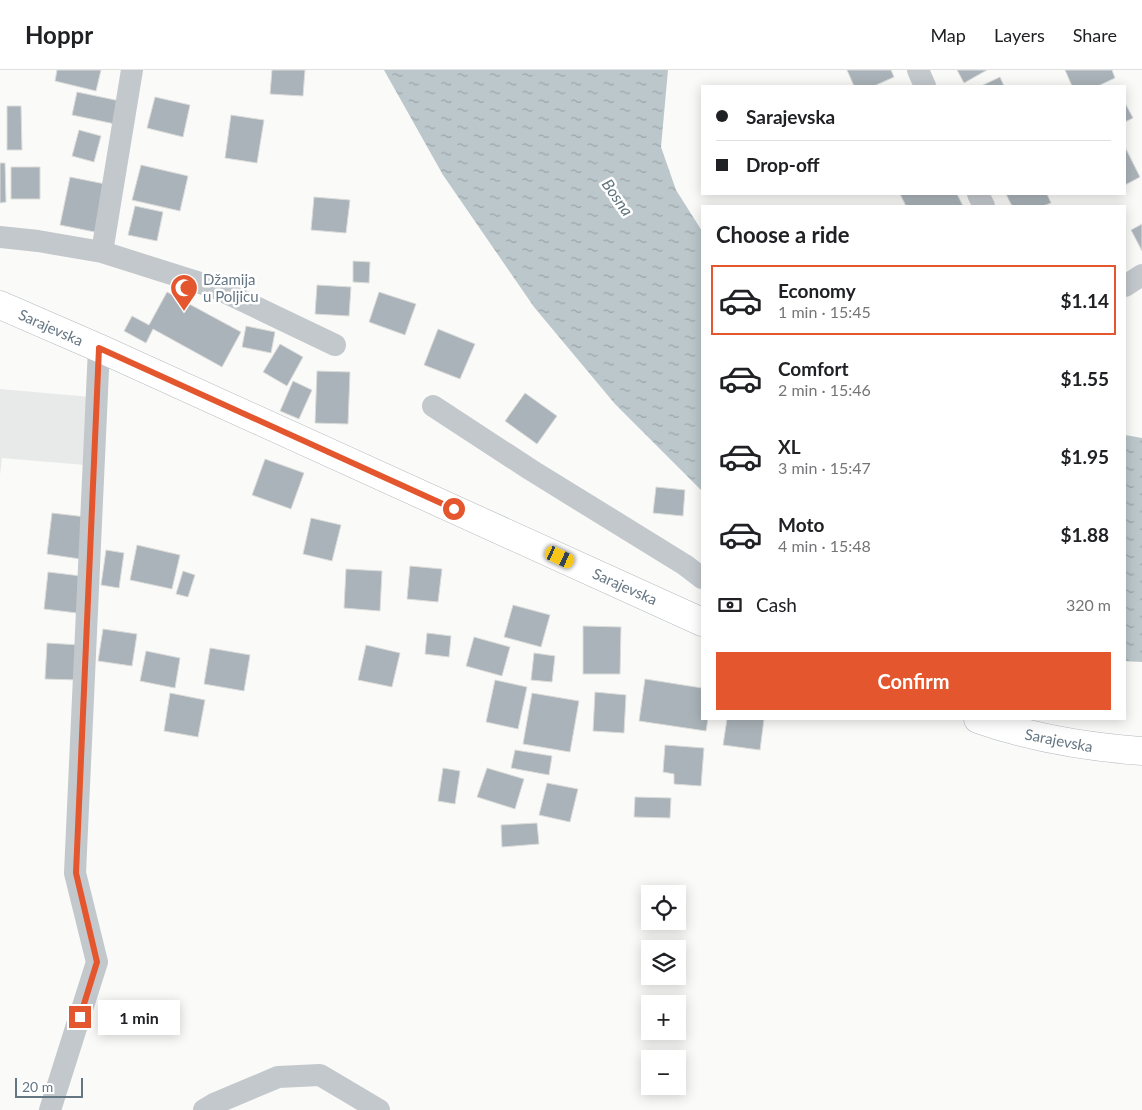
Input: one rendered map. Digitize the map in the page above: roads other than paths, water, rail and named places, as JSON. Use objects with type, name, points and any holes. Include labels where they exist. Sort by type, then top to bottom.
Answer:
[{"type":"main road","name":"Sarajevska","points":[[0,304],[701,622]]},
{"type":"main road","name":"Sarajevska","points":[[981,720],[1008,730],[1095,748],[1142,751]]},
{"type":"street","points":[[102,252],[132,70]]},
{"type":"street","points":[[918,70],[926,85]]},
{"type":"street","points":[[0,237],[38,241],[102,252],[216,288],[334,345]]},
{"type":"street","points":[[1126,285],[1142,275]]},
{"type":"street","points":[[50,1110],[97,962],[76,873],[99,348]]},
{"type":"street","points":[[433,406],[530,470],[685,565],[701,577]]},
{"type":"street","points":[[204,1110],[278,1077],[320,1075],[379,1110]]},
{"type":"water","name":"Bosna","points":[[384,70],[668,70],[661,147],[676,190],[701,229],[701,490],[615,404],[534,307],[443,175]]},
{"type":"water","points":[[1126,435],[1142,438],[1142,662],[1126,661]]},
{"type":"place","name":"Džamija u Poljicu","points":[[184,312]]}]
